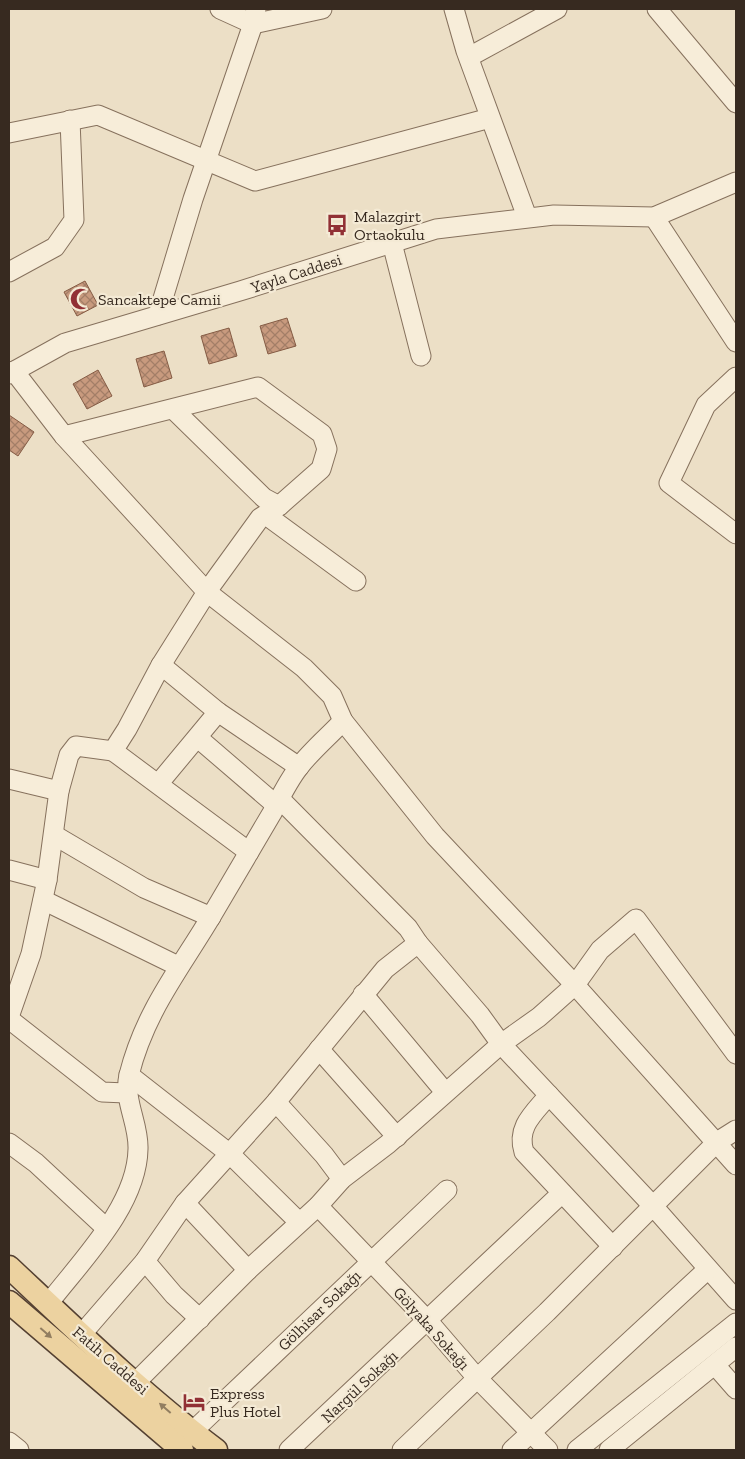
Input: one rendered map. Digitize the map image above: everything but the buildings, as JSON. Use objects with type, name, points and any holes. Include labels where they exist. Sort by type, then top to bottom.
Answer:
[{"type":"main road","name":"Fatih Caddesi","points":[[9,1267],[81,1335],[136,1382],[187,1441]]},
{"type":"main road","name":"Fatih Caddesi","points":[[9,1302],[187,1441],[216,1450]]},
{"type":"street","points":[[220,9],[254,16],[322,9]]},
{"type":"street","points":[[454,9],[468,57],[527,217]]},
{"type":"street","points":[[468,57],[557,9]]},
{"type":"street","points":[[657,9],[736,103]]},
{"type":"street","points":[[158,315],[206,160],[254,16]]},
{"type":"street","points":[[9,133],[98,115],[255,181],[490,118]]},
{"type":"street","points":[[9,272],[55,247],[74,220],[70,120]]},
{"type":"street","name":"Yayla Caddesi","points":[[12,372],[65,343],[436,229],[527,217],[654,217],[736,182]]},
{"type":"street","points":[[654,217],[736,342]]},
{"type":"street","points":[[392,243],[421,356]]},
{"type":"street","points":[[12,372],[64,436],[207,592],[304,668],[332,696],[343,721],[436,836],[575,985],[736,1165]]},
{"type":"street","points":[[64,436],[258,387],[322,434],[327,449],[320,469],[273,511],[260,518],[207,592],[161,665],[127,729],[113,750]]},
{"type":"street","points":[[732,387],[706,405],[669,482],[736,534]]},
{"type":"street","points":[[173,409],[264,498],[273,511],[356,581]]},
{"type":"street","points":[[161,665],[218,712],[299,767]]},
{"type":"street","points":[[160,784],[218,712]]},
{"type":"street","points":[[48,1304],[106,1228],[128,1194],[137,1161],[138,1140],[128,1084],[151,1012],[178,966],[211,917],[299,767],[343,721]]},
{"type":"street","points":[[198,738],[278,802],[408,928],[418,943],[480,1015],[501,1044],[654,1206],[736,1300]]},
{"type":"street","points":[[128,1084],[102,1092],[9,1018],[31,954],[47,880],[59,791],[69,755],[76,746],[113,750],[249,852]]},
{"type":"street","points":[[9,779],[59,791]]},
{"type":"street","points":[[54,835],[144,888],[211,917]]},
{"type":"street","points":[[9,870],[47,880]]},
{"type":"street","points":[[43,900],[178,966]]},
{"type":"street","points":[[136,1382],[248,1270],[318,1206],[342,1179],[396,1136],[501,1044],[539,1018],[575,985],[600,950],[636,919],[736,1054]]},
{"type":"street","points":[[81,1335],[145,1261],[185,1203],[276,1102],[385,969],[418,943]]},
{"type":"street","points":[[364,994],[445,1092]]},
{"type":"street","points":[[319,1049],[396,1136]]},
{"type":"street","points":[[128,1084],[230,1154],[299,1222]]},
{"type":"street","points":[[549,1095],[527,1120],[522,1142],[527,1157],[614,1247]]},
{"type":"street","points":[[276,1102],[324,1155],[342,1179]]},
{"type":"street","points":[[402,1450],[614,1247],[717,1142],[736,1130]]},
{"type":"street","points":[[9,1144],[36,1163],[106,1228]]},
{"type":"street","name":"Gölhisar Sokağı","points":[[187,1441],[370,1262],[447,1190]]},
{"type":"street","name":"Nargül Sokağı","points":[[289,1450],[562,1193]]},
{"type":"street","points":[[185,1203],[248,1270]]},
{"type":"street","name":"Gölyaka Sokağı","points":[[318,1206],[428,1321],[477,1378],[548,1450]]},
{"type":"street","points":[[145,1261],[174,1295],[200,1319]]},
{"type":"street","points":[[512,1450],[708,1269]]},
{"type":"street","points":[[578,1450],[736,1323]]},
{"type":"street","points":[[616,1448],[736,1347]]},
{"type":"street","points":[[715,1365],[736,1389]]},
{"type":"street","points":[[9,1442],[19,1450]]},
{"type":"place","name":"Malazgirt Ortaokulu","points":[[337,225]]},
{"type":"place","name":"Sancaktepe Camii","points":[[81,299]]},
{"type":"place","name":"Express Plus Hotel","points":[[194,1402]]}]
